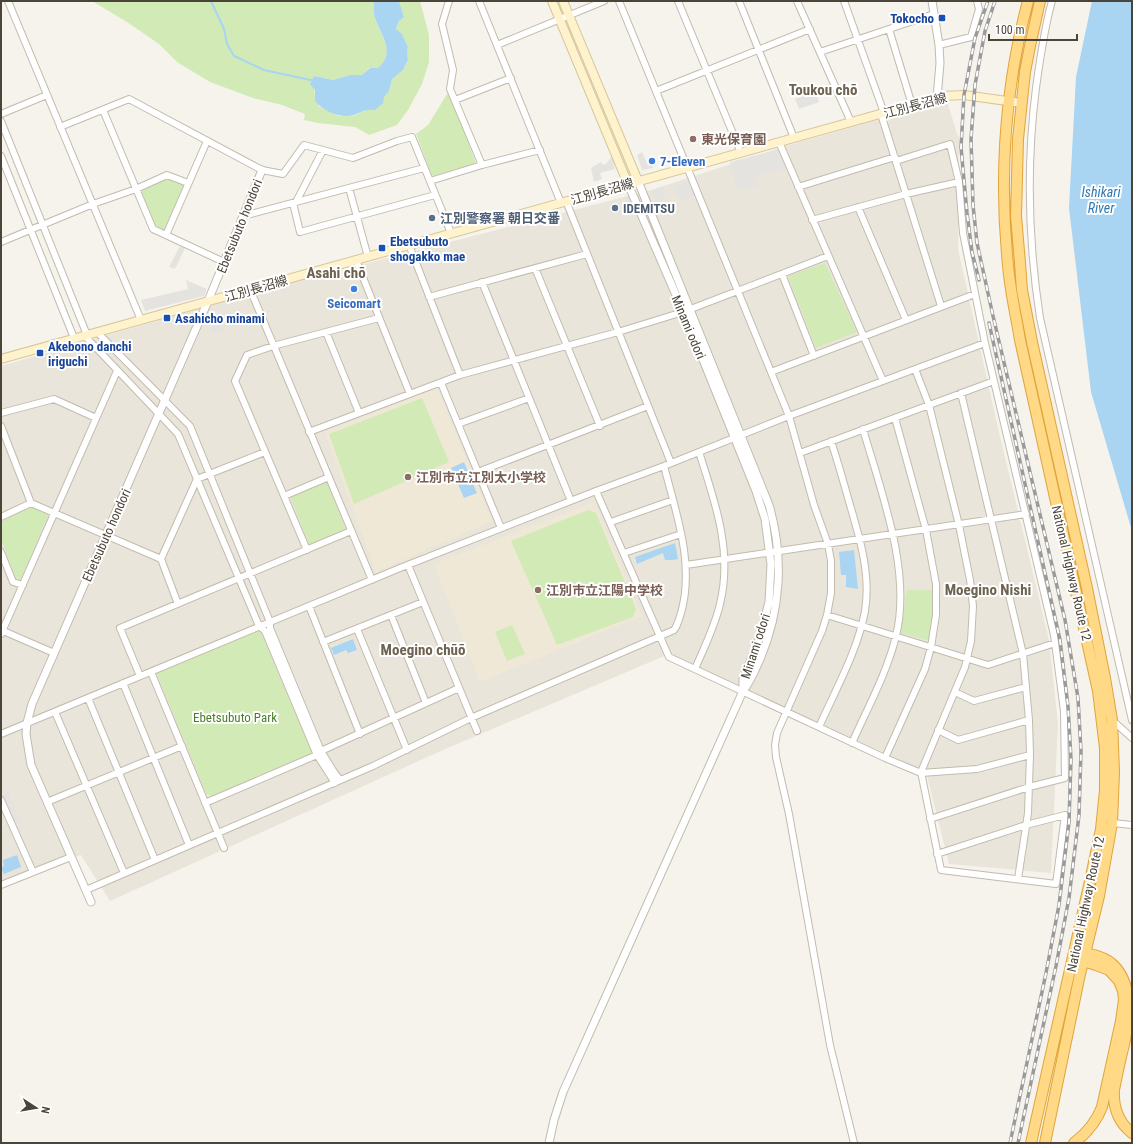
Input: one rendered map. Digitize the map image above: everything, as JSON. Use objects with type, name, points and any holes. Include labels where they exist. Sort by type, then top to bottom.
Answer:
[{"type":"highway","name":"National Highway Route 12","points":[[1028,1],[1016,57],[1006,122],[1004,184],[1006,249],[1011,292],[1020,340],[1097,683],[1104,730],[1105,790],[1098,848],[1045,1143]]},
{"type":"highway","name":"National Highway Route 12","points":[[1031,1143],[1079,956],[1099,896],[1112,823],[1114,772],[1112,720],[1087,588],[1032,342],[1022,290],[1016,216],[1017,165],[1021,103],[1030,46],[1040,1]]},
{"type":"highway","points":[[1079,956],[1110,962],[1118,967],[1125,976],[1130,990],[1131,1010],[1113,1097],[1118,1117],[1122,1124],[1132,1133]]},
{"type":"highway","points":[[1074,1143],[1092,1126],[1098,1118],[1102,1107],[1121,1021],[1124,1000],[1119,981],[1114,975],[1104,968],[1079,956]]},
{"type":"main road","name":"Minami odori","points":[[552,1],[628,184]]},
{"type":"main road","name":"Minami odori","points":[[562,1],[638,181]]},
{"type":"main road","name":"江別長沼線","points":[[1,359],[942,96],[964,95],[1021,103]]},
{"type":"street","points":[[8,1],[141,320]]},
{"type":"street","points":[[449,1],[442,24],[453,70],[450,89],[482,165]]},
{"type":"street","points":[[86,890],[337,782],[472,718],[660,637],[674,630],[677,625],[684,600],[686,565],[673,500],[668,464],[648,406],[587,254],[540,150],[479,1]]},
{"type":"street","points":[[497,45],[604,1]]},
{"type":"street","points":[[620,1],[789,416],[814,504],[828,544],[832,582],[831,599],[822,631],[786,712],[776,739],[776,757],[789,814],[830,1044],[854,1143]]},
{"type":"street","points":[[678,1],[741,153]]},
{"type":"street","points":[[739,1],[794,138]]},
{"type":"street","points":[[797,1],[851,122]]},
{"type":"street","points":[[844,1],[882,114],[941,306]]},
{"type":"street","points":[[932,1],[939,45],[940,63],[937,98]]},
{"type":"street","points":[[939,45],[971,37],[978,9],[978,1]]},
{"type":"street","points":[[1052,1],[1039,62],[1029,159],[1030,228],[1034,279],[1040,318],[1132,720]]},
{"type":"street","points":[[820,52],[934,14]]},
{"type":"street","points":[[656,91],[810,29]]},
{"type":"street","points":[[889,29],[912,105]]},
{"type":"street","points":[[455,100],[510,78]]},
{"type":"street","points":[[1,114],[47,95]]},
{"type":"street","points":[[60,127],[130,99],[262,170],[283,174],[304,145],[352,158],[412,137],[451,234]]},
{"type":"street","points":[[103,110],[153,229],[224,262]]},
{"type":"street","points":[[1,121],[86,335],[117,371],[178,434],[259,626],[265,631],[319,753],[334,772],[337,782]]},
{"type":"street","points":[[166,235],[207,141]]},
{"type":"street","points":[[779,142],[883,381]]},
{"type":"street","points":[[798,187],[950,144],[958,182],[963,233],[985,343],[1026,514],[1055,644],[1064,710],[1065,778],[1029,787],[930,818]]},
{"type":"street","points":[[323,150],[294,202],[300,232],[435,195]]},
{"type":"street","points":[[430,181],[482,165],[540,150]]},
{"type":"street","points":[[1,156],[74,338]]},
{"type":"street","points":[[243,216],[424,168]]},
{"type":"street","name":"Ebetsubuto hondori","points":[[91,902],[32,765],[26,734],[27,723],[32,704],[208,301],[262,170]]},
{"type":"street","points":[[1,242],[93,204],[136,189],[167,175],[188,183]]},
{"type":"street","name":"Minami odori","points":[[550,1143],[562,1096],[743,691],[750,683],[772,624],[778,587],[774,552],[775,528],[769,505],[738,436],[687,311],[638,181]]},
{"type":"street","points":[[812,220],[906,194],[958,182]]},
{"type":"street","name":"Minami odori","points":[[628,184],[687,311]]},
{"type":"street","points":[[348,188],[368,256]]},
{"type":"street","points":[[858,207],[906,320]]},
{"type":"street","points":[[409,245],[460,375]]},
{"type":"street","points":[[428,296],[587,254]]},
{"type":"street","points":[[309,432],[460,375],[618,332],[687,311],[828,256]]},
{"type":"street","points":[[356,260],[410,394]]},
{"type":"street","points":[[535,268],[600,426]]},
{"type":"street","points":[[782,274],[814,356]]},
{"type":"street","points":[[482,282],[571,501]]},
{"type":"street","points":[[250,289],[372,580]]},
{"type":"street","points":[[771,372],[975,294]]},
{"type":"street","points":[[306,550],[235,381],[247,355],[273,346],[379,318]]},
{"type":"street","points":[[97,332],[190,426],[270,622],[270,628],[319,753]]},
{"type":"street","points":[[326,332],[359,413]]},
{"type":"street","points":[[1,734],[259,626],[596,490],[985,343]]},
{"type":"street","points":[[915,369],[929,405],[959,525],[970,580],[973,606],[973,626],[967,658],[955,692],[921,773],[937,854],[941,870],[1056,884],[1065,815],[1026,825],[937,854]]},
{"type":"street","points":[[54,653],[2,632],[117,371]]},
{"type":"street","points":[[800,453],[994,381]]},
{"type":"street","points":[[441,382],[501,528]]},
{"type":"street","points":[[961,393],[1023,654],[1029,720],[1030,755],[1026,825],[1018,879]]},
{"type":"street","points":[[458,424],[529,398]]},
{"type":"street","points":[[1,414],[54,399],[96,418]]},
{"type":"street","points":[[478,472],[600,426],[648,406]]},
{"type":"street","points":[[885,758],[925,669],[931,647],[936,615],[936,594],[926,530],[895,418]]},
{"type":"street","points":[[1,426],[31,503],[161,559]]},
{"type":"street","points":[[852,743],[887,664],[896,636],[902,595],[893,534],[863,429]]},
{"type":"street","points":[[819,727],[853,650],[861,626],[866,602],[865,565],[860,539],[831,441]]},
{"type":"street","points":[[178,604],[161,559],[197,479],[265,452]]},
{"type":"street","points":[[695,669],[719,609],[724,584],[725,559],[724,543],[719,516],[699,452]]},
{"type":"street","points":[[284,496],[329,477]]},
{"type":"street","points":[[596,490],[669,657],[852,743],[921,773],[977,769],[1030,755]]},
{"type":"street","points":[[611,522],[673,500]]},
{"type":"street","points":[[1,517],[31,503]]},
{"type":"street","points":[[686,565],[1026,514]]},
{"type":"street","points":[[140,676],[120,628],[351,531]]},
{"type":"street","points":[[624,553],[681,534]]},
{"type":"street","points":[[1,552],[13,582],[23,585]]},
{"type":"street","points":[[408,565],[478,731]]},
{"type":"street","points":[[323,642],[423,602]]},
{"type":"street","points":[[309,606],[360,734]]},
{"type":"street","points":[[391,615],[426,703]]},
{"type":"street","points":[[827,615],[988,665],[1055,644]]},
{"type":"street","points":[[357,629],[407,750]]},
{"type":"street","points":[[151,672],[224,848]]},
{"type":"street","points":[[123,683],[189,845]]},
{"type":"street","points":[[955,692],[974,700],[1026,687]]},
{"type":"street","points":[[205,803],[319,753],[459,688]]},
{"type":"street","points":[[88,698],[155,860]]},
{"type":"street","points":[[55,712],[124,873]]},
{"type":"street","points":[[938,730],[958,740],[1029,720]]},
{"type":"street","points":[[1112,720],[1132,738]]},
{"type":"street","points":[[47,802],[182,746]]},
{"type":"street","points":[[1,800],[33,872]]},
{"type":"street","points":[[1112,823],[1132,825]]},
{"type":"street","points":[[1,885],[71,857]]},
{"type":"shaded area","points":[[815,91],[819,102],[799,109],[795,99]]},
{"type":"shaded area","points":[[947,101],[959,140],[958,249],[998,428],[1049,640],[1058,724],[1051,873],[949,864],[926,772],[669,654],[443,750],[110,901],[81,855],[1,885],[1,366],[256,292],[651,190],[786,146]]},
{"type":"shaded area","points":[[781,149],[786,168],[756,176],[758,185],[737,190],[730,162]]},
{"type":"shaded area","points":[[642,152],[648,166],[652,165],[653,168],[642,170],[637,155]]},
{"type":"shaded area","points":[[612,156],[615,169],[600,173],[602,179],[594,182],[591,168],[601,162],[603,165],[607,163]]},
{"type":"shaded area","points":[[687,182],[697,195],[681,201],[673,187]]},
{"type":"shaded area","points":[[663,186],[666,197],[661,199],[665,207],[659,210],[652,191]]},
{"type":"shaded area","points":[[626,195],[631,200],[635,211],[627,214],[625,210]]},
{"type":"shaded area","points":[[180,246],[185,248],[175,269],[169,267]]},
{"type":"shaded area","points":[[186,280],[207,289],[204,296],[145,311],[141,300],[188,289]]},
{"type":"shaded area","points":[[216,315],[218,315],[224,330],[217,333],[211,329],[216,320]]},
{"type":"shaded area","name":"江別市立江別太小学校","points":[[437,388],[492,521],[376,572],[325,432]]},
{"type":"shaded area","name":"江別市立江陽中学校","points":[[594,502],[642,616],[480,682],[434,564]]},
{"type":"shaded area","points":[[8,792],[21,823],[16,825],[3,794]]},
{"type":"green space","points":[[92,1],[374,1],[374,14],[387,48],[384,61],[378,68],[369,68],[362,75],[350,75],[333,80],[314,76],[315,101],[320,107],[339,116],[353,116],[369,109],[389,91],[392,79],[403,70],[408,61],[408,47],[402,34],[396,30],[399,21],[404,17],[399,1],[420,1],[429,35],[429,62],[422,84],[408,110],[397,125],[369,135],[355,127],[304,120],[305,114],[282,105],[253,98],[210,82],[177,62],[159,44],[127,22]]},
{"type":"green space","points":[[449,91],[476,163],[432,176],[416,134],[428,125]]},
{"type":"green space","points":[[169,178],[184,184],[164,230],[155,225],[141,191]]},
{"type":"green space","points":[[825,263],[857,332],[816,348],[788,276]]},
{"type":"green space","points":[[422,398],[449,462],[354,504],[329,434]]},
{"type":"green space","points":[[327,481],[346,530],[309,545],[290,496]]},
{"type":"green space","points":[[33,506],[49,514],[20,580],[16,578],[1,538],[1,521]]},
{"type":"green space","points":[[588,510],[596,513],[636,609],[633,617],[557,645],[511,541]]},
{"type":"green space","points":[[907,590],[932,590],[933,615],[929,638],[927,640],[901,633]]},
{"type":"green space","points":[[512,625],[525,654],[507,661],[495,632]]},
{"type":"green space","name":"Ebetsubuto Park","points":[[259,630],[312,753],[211,796],[206,793],[156,672]]},
{"type":"water","points":[[374,1],[399,1],[404,17],[399,21],[396,29],[402,34],[408,47],[408,60],[403,70],[392,79],[389,91],[384,97],[383,103],[375,110],[367,110],[349,116],[338,115],[327,111],[315,101],[315,90],[310,84],[314,76],[333,80],[350,75],[362,75],[370,68],[378,68],[384,61],[387,48],[374,14]]},
{"type":"water","name":"Ishikari River","points":[[1092,1],[1132,1],[1132,531],[1091,392],[1069,208],[1076,77]]},
{"type":"water","points":[[464,462],[477,493],[464,498],[451,468]]},
{"type":"water","points":[[675,543],[678,559],[665,560],[663,553],[637,564],[635,557]]},
{"type":"water","points":[[854,550],[858,589],[846,587],[846,575],[841,575],[839,552]]},
{"type":"water","points":[[353,639],[357,650],[348,653],[346,650],[334,655],[331,648]]},
{"type":"water","points":[[17,855],[21,867],[4,874],[1,868],[4,866],[3,860]]},
{"type":"waterway","points":[[211,1],[224,29],[227,44],[234,56],[264,70],[315,81]]},
{"type":"railway","points":[[979,280],[972,252],[961,147],[964,95],[975,38],[988,1]]},
{"type":"railway","points":[[995,1],[985,31],[975,85],[971,139],[973,205],[977,243],[1065,620],[1078,698],[1081,751],[1079,815],[1069,898],[1018,1143]]},
{"type":"railway","points":[[989,323],[1060,640],[1068,706],[1071,759],[1069,822],[1059,905],[1010,1143]]},
{"type":"place","name":"Tokocho","points":[[942,18]]},
{"type":"place","name":"東光保育園","points":[[693,139]]},
{"type":"place","name":"7-Eleven","points":[[652,161]]},
{"type":"place","name":"IDEMITSU","points":[[615,208]]},
{"type":"place","name":"江別警察署 朝日交番","points":[[432,218]]},
{"type":"place","name":"Ebetsubuto shogakko mae","points":[[382,248]]},
{"type":"place","name":"Seicomart","points":[[354,289]]},
{"type":"place","name":"Asahicho minami","points":[[167,318]]},
{"type":"place","name":"Akebono danchi iriguchi","points":[[40,353]]},
{"type":"place","name":"江別市立江別太小学校","points":[[408,477]]},
{"type":"place","name":"江別市立江陽中学校","points":[[538,590]]},
{"type":"district","name":"Toukou chō","points":[[823,90]]},
{"type":"district","name":"Asahi chō","points":[[336,273]]},
{"type":"district","name":"Moegino Nishi","points":[[988,590]]},
{"type":"district","name":"Moegino chūō","points":[[423,650]]}]
